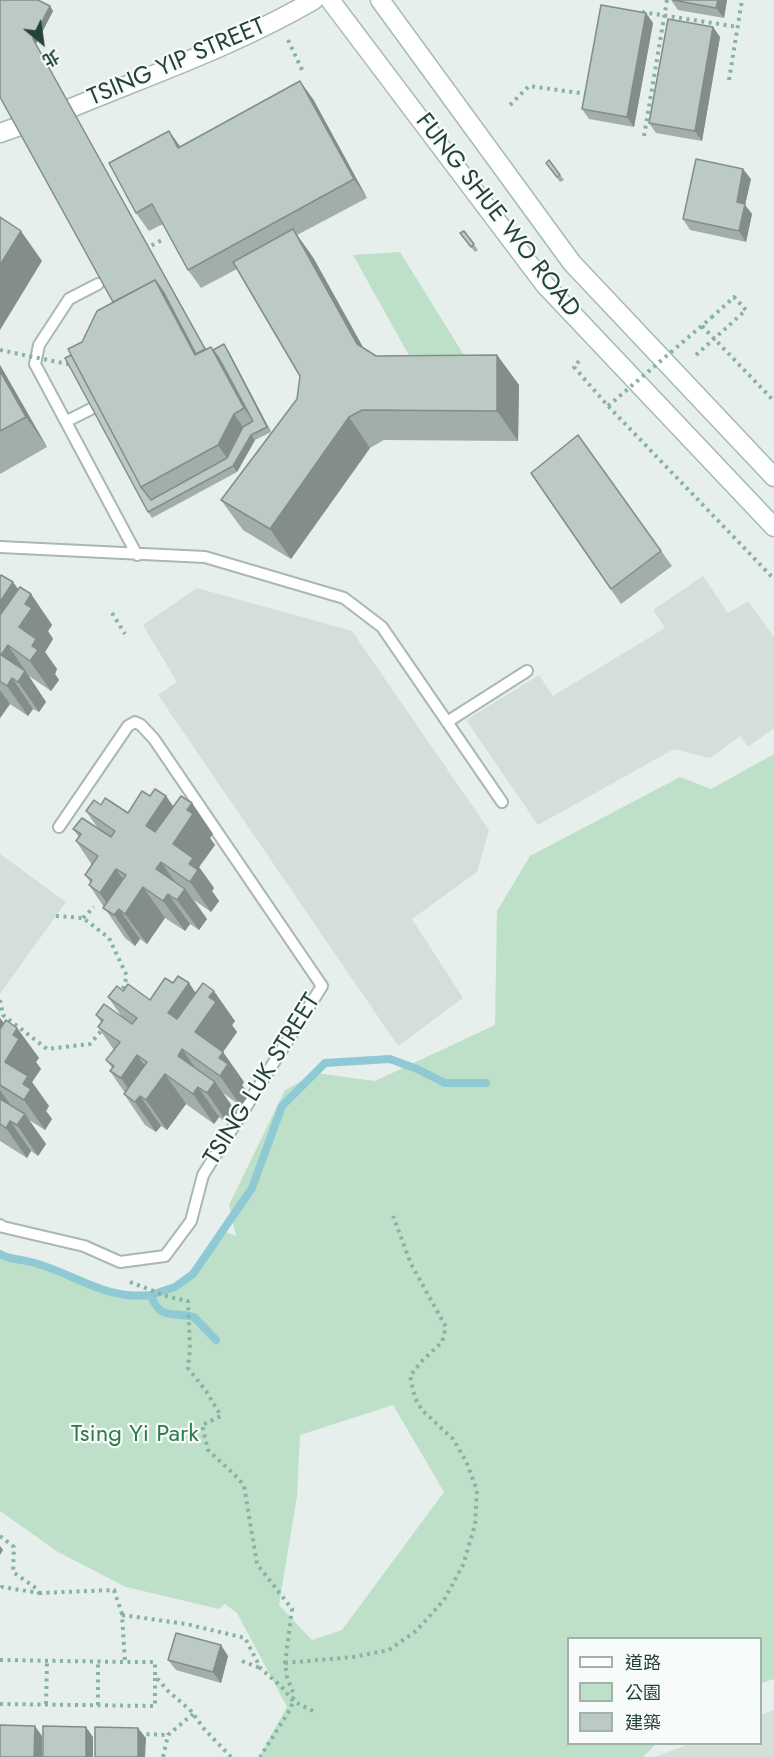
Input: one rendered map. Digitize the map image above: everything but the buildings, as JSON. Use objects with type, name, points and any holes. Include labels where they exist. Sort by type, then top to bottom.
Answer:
[{"type":"main road","name":"TSING YIP STREET","points":[[71,108],[234,42],[279,21],[314,0]]},
{"type":"main road","name":"FUNG SHUE WO ROAD","points":[[330,0],[545,285],[774,527]]},
{"type":"main road","name":"FUNG SHUE WO ROAD","points":[[380,0],[572,263],[774,477]]},
{"type":"lane","points":[[98,284],[69,299],[39,345],[35,364],[137,555]]},
{"type":"lane","points":[[67,422],[93,408]]},
{"type":"lane","points":[[0,547],[205,557],[344,598],[382,627],[502,802]]},
{"type":"lane","points":[[447,722],[527,671]]},
{"type":"lane","name":"TSING LUK STREET","points":[[0,1225],[84,1246],[120,1262],[165,1256],[191,1221],[203,1175],[322,986],[154,739],[141,725],[135,722],[128,726],[59,826]]},
{"type":"path","points":[[644,136],[667,0]]},
{"type":"path","points":[[729,80],[742,0]]},
{"type":"path","points":[[631,11],[738,27]]},
{"type":"path","points":[[510,105],[529,86],[587,94],[590,84]]},
{"type":"path","points":[[145,249],[164,239]]},
{"type":"path","points":[[608,406],[734,297],[746,310],[696,355]]},
{"type":"path","points":[[702,326],[774,401]]},
{"type":"path","points":[[0,350],[75,366]]},
{"type":"path","points":[[579,361],[574,367],[608,406],[774,579]]},
{"type":"path","points":[[112,613],[125,634]]},
{"type":"path","points":[[83,918],[94,907]]},
{"type":"path","points":[[56,916],[83,918],[109,938],[127,976],[121,996]]},
{"type":"path","points":[[0,1000],[2,1016],[47,1048],[90,1044],[108,1024]]},
{"type":"path","points":[[285,1663],[352,1657],[389,1650],[416,1631],[444,1600],[463,1565],[475,1525],[477,1490],[466,1461],[453,1439],[422,1410],[415,1398],[410,1376],[442,1342],[446,1328],[411,1264],[393,1216]]},
{"type":"path","points":[[144,1287],[169,1297],[188,1301],[190,1323],[188,1368],[206,1391],[221,1416],[202,1425],[208,1450],[244,1486],[257,1564],[292,1609],[285,1663],[287,1677],[294,1695],[293,1701],[291,1708],[260,1757]]},
{"type":"path","points":[[0,1536],[14,1547],[13,1572],[36,1588],[39,1593]]},
{"type":"path","points":[[0,1589],[2,1587],[39,1593],[114,1590],[122,1615],[125,1662]]},
{"type":"path","points":[[122,1615],[186,1624],[245,1638],[261,1669]]},
{"type":"path","points":[[0,1660],[155,1662],[155,1706],[0,1704]]},
{"type":"path","points":[[46,1704],[47,1661]]},
{"type":"path","points":[[98,1661],[98,1705]]},
{"type":"path","points":[[242,1661],[261,1669],[281,1686],[293,1701],[313,1711]]},
{"type":"path","points":[[155,1676],[231,1757]]},
{"type":"path","points":[[163,1757],[168,1735],[193,1714]]},
{"type":"path","points":[[134,1734],[168,1735]]},
{"type":"shaded area","points":[[703,576],[728,613],[748,601],[774,637],[774,728],[748,747],[740,736],[710,758],[674,749],[538,825],[466,720],[539,675],[553,696],[665,628],[653,610]]},
{"type":"shaded area","points":[[197,588],[352,631],[489,830],[477,872],[412,919],[463,998],[398,1046],[158,695],[177,682],[143,625]]},
{"type":"shaded area","points":[[0,854],[66,902],[0,994]]},
{"type":"shaded area","points":[[774,1710],[774,1757],[655,1757],[686,1745],[762,1745],[762,1715]]},
{"type":"green space","points":[[400,252],[467,360],[412,361],[353,255]]},
{"type":"green space","name":"Tsing Yi Park","points":[[774,754],[774,1679],[762,1683],[762,1637],[567,1637],[567,1745],[655,1745],[643,1757],[259,1757],[287,1707],[237,1613],[225,1604],[219,1609],[126,1587],[58,1552],[0,1511],[0,1254],[8,1259],[32,1262],[107,1292],[141,1296],[175,1287],[193,1274],[223,1231],[236,1236],[229,1205],[285,1090],[316,1073],[375,1081],[495,1025],[497,911],[530,856],[680,777],[711,789]],"holes":[[[393,1405],[444,1492],[342,1630],[312,1640],[279,1605],[297,1496],[300,1435]]]},
{"type":"waterway","points":[[151,1295],[175,1287],[193,1274],[252,1188],[282,1106],[325,1063],[390,1059],[445,1083],[486,1083]]},
{"type":"waterway","points":[[0,1254],[47,1267],[103,1290],[118,1294],[151,1295],[158,1309],[168,1314],[194,1317],[216,1340]]}]
